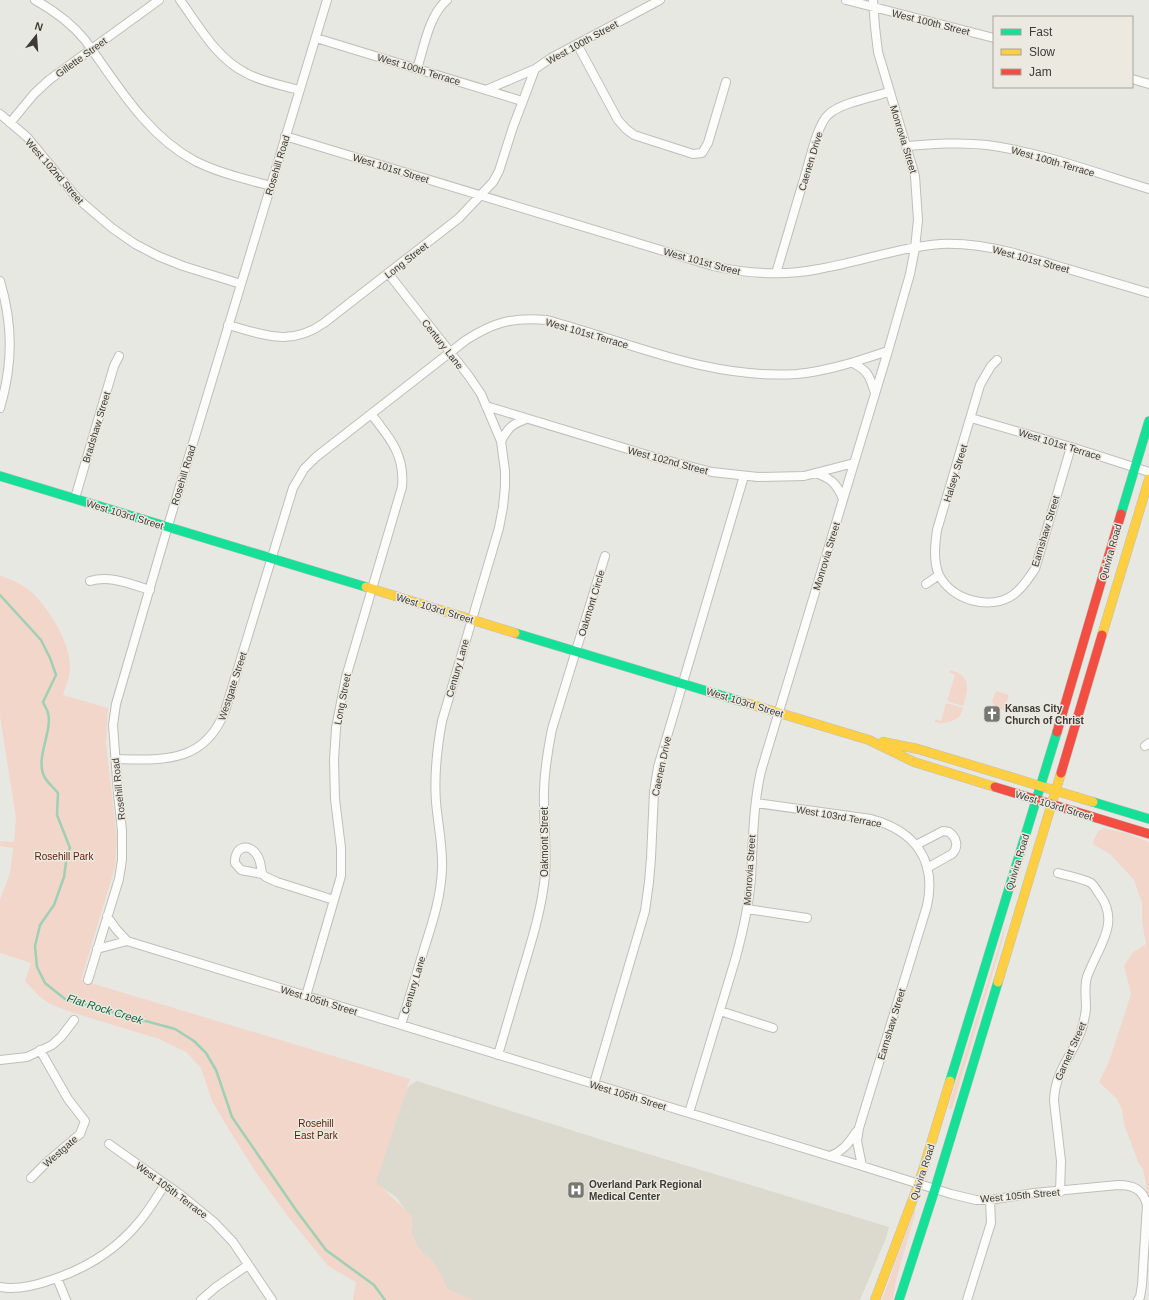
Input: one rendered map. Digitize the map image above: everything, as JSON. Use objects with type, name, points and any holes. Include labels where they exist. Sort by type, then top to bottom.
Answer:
[{"type":"main road","name":"Quivira Road","points":[[875,1300],[919,1183],[1037,800],[1149,421]]},
{"type":"main road","name":"West 103rd Street","points":[[0,476],[373,588],[869,740],[918,749],[1149,819]]},
{"type":"main road","name":"Quivira Road","points":[[899,1300],[935,1189],[1149,479]]},
{"type":"main road","name":"West 103rd Street","points":[[869,740],[914,762],[1149,834]]},
{"type":"street","points":[[35,0],[66,19],[92,49],[150,127],[161,137],[179,151],[213,169],[271,186]]},
{"type":"street","name":"Gillette Street","points":[[10,123],[34,94],[49,80],[159,0]]},
{"type":"street","points":[[180,0],[228,63],[247,74],[299,90]]},
{"type":"street","name":"Rosehill Road","points":[[88,980],[119,879],[122,860],[123,842],[112,725],[116,704],[168,526],[327,0]]},
{"type":"street","points":[[417,69],[432,21],[442,4],[447,0]]},
{"type":"street","name":"West 100th Street","points":[[522,101],[535,69],[551,58],[660,0]]},
{"type":"street","name":"West 100th Street","points":[[846,0],[874,4],[993,38]]},
{"type":"street","name":"Monrovia Street","points":[[689,1113],[743,931],[751,878],[753,822],[761,771],[888,351],[910,274],[915,248],[918,220],[918,195],[915,176],[878,52],[874,4]]},
{"type":"street","name":"West 100th Terrace","points":[[316,38],[522,101]]},
{"type":"street","points":[[577,44],[618,120],[626,129],[634,135],[693,154],[702,153],[708,143],[726,82]]},
{"type":"street","points":[[486,90],[535,69]]},
{"type":"street","points":[[1133,79],[1149,84]]},
{"type":"street","name":"Caenen Drive","points":[[776,273],[814,147],[821,125],[825,118],[839,107],[889,92]]},
{"type":"street","name":"Long Street","points":[[228,326],[273,337],[284,338],[304,334],[324,323],[458,218],[493,182],[499,171],[522,101]]},
{"type":"street","name":"West 102nd Street","points":[[0,114],[31,142],[77,198],[112,228],[135,244],[158,256],[182,266],[241,284]]},
{"type":"street","name":"West 101st Street","points":[[285,136],[732,271],[757,274],[818,269],[915,248],[951,244],[970,245],[998,249],[1149,293]]},
{"type":"street","name":"West 100th Terrace","points":[[907,146],[961,144],[1009,149],[1034,154],[1149,189]]},
{"type":"street","name":"Century Lane","points":[[388,273],[481,394],[501,441],[505,471],[503,508],[499,528],[442,720],[437,748],[435,775],[436,802],[441,844],[442,869],[440,890],[436,911],[401,1025]]},
{"type":"street","points":[[0,281],[9,321],[10,344],[6,388],[0,408]]},
{"type":"street","name":"West 101st Terrace","points":[[272,558],[293,488],[304,469],[316,457],[450,352],[466,340],[491,326],[510,320],[547,320],[690,363],[719,370],[748,374],[797,374],[816,371],[853,363],[888,351]]},
{"type":"street","name":"Bradshaw Street","points":[[75,498],[114,366],[119,356]]},
{"type":"street","name":"Halsey Street","points":[[939,575],[935,555],[938,530],[985,376],[990,366],[997,360]]},
{"type":"street","points":[[853,363],[865,370],[871,380],[875,393]]},
{"type":"street","name":"West 102nd Street","points":[[486,406],[690,468],[712,472],[744,476],[804,476],[854,463]]},
{"type":"street","name":"Long Street","points":[[306,996],[342,868],[335,799],[334,760],[336,728],[346,677],[399,500],[403,480],[402,466],[398,453],[390,438],[371,414]]},
{"type":"street","name":"West 101st Terrace","points":[[971,418],[1071,447],[1149,472]]},
{"type":"street","points":[[501,441],[507,431],[514,424],[526,419]]},
{"type":"street","name":"Earnshaw Street","points":[[939,575],[946,584],[959,595],[976,601],[993,602],[1005,599],[1013,595],[1024,586],[1035,569],[1071,447]]},
{"type":"street","points":[[814,473],[827,477],[838,488],[843,499]]},
{"type":"street","name":"Caenen Drive","points":[[594,1084],[645,911],[651,858],[654,792],[664,747],[744,476]]},
{"type":"street","name":"Oakmont Circle","points":[[576,650],[605,556]]},
{"type":"street","name":"Westgate Street","points":[[115,759],[163,759],[183,756],[204,744],[212,735],[221,722],[225,711],[272,558]]},
{"type":"street","points":[[926,584],[939,575]]},
{"type":"street","points":[[90,581],[107,579],[122,581],[150,590]]},
{"type":"street","name":"Oakmont Street","points":[[498,1054],[540,910],[545,875],[546,850],[544,786],[547,753],[556,715],[576,650]]},
{"type":"street","name":"West 103rd Terrace","points":[[756,803],[871,819],[899,830],[916,845],[927,868],[930,883],[929,898],[922,921]]},
{"type":"street","points":[[916,845],[943,831],[949,832],[957,842],[955,851],[952,854],[927,868]]},
{"type":"street","name":"Garnett Street","points":[[1058,873],[1092,883],[1106,903],[1109,919],[1105,937],[1092,962],[1086,980],[1086,1007],[1082,1027],[1078,1038],[1060,1071],[1054,1092],[1061,1161],[1060,1192]]},
{"type":"street","points":[[262,874],[266,878],[277,882],[334,900]]},
{"type":"street","points":[[747,909],[807,918]]},
{"type":"street","points":[[98,949],[127,941],[116,929],[108,916]]},
{"type":"street","name":"Earnshaw Street","points":[[862,1166],[857,1141],[859,1128],[922,921]]},
{"type":"street","name":"West 105th Street","points":[[127,941],[935,1189],[976,1200],[990,1200],[1034,1193],[1060,1192],[1118,1185],[1136,1188],[1146,1200],[1147,1210],[1142,1285],[1138,1300]]},
{"type":"street","points":[[720,1010],[773,1028]]},
{"type":"street","points":[[0,1060],[27,1057],[52,1045],[61,1037],[74,1020]]},
{"type":"street","name":"Westgate","points":[[31,1178],[80,1134],[85,1121],[68,1100],[40,1050]]},
{"type":"street","name":"Earnshaw Street","points":[[830,1156],[846,1147],[859,1128]]},
{"type":"street","name":"West 105th Terrace","points":[[109,1144],[198,1208],[214,1222],[233,1242],[272,1300]]},
{"type":"street","points":[[0,1286],[9,1288],[28,1286],[76,1272],[90,1264],[112,1248],[139,1222],[165,1184]]},
{"type":"street","points":[[967,1300],[991,1223],[990,1200]]},
{"type":"street","points":[[201,1300],[216,1287],[248,1265]]},
{"type":"street","points":[[57,1278],[66,1300]]},
{"type":"shaded area","name":"Overland Park Regional Medical Center","points":[[417,1081],[612,1143],[889,1227],[886,1238],[860,1300],[469,1299],[447,1289],[433,1262],[418,1248],[411,1232],[412,1222],[407,1212],[396,1197],[375,1183],[405,1092],[410,1085]]},
{"type":"green space","points":[[0,575],[25,587],[41,602],[56,623],[66,646],[70,668],[63,695],[108,708],[106,743],[117,839],[115,867],[81,980],[410,1079],[376,1182],[412,1216],[411,1232],[418,1248],[433,1262],[442,1276],[447,1289],[473,1300],[353,1300],[356,1282],[328,1266],[290,1219],[257,1174],[228,1128],[212,1101],[201,1068],[186,1052],[159,1039],[50,1004],[39,996],[25,981],[31,963],[0,953],[0,900],[10,873],[13,848],[0,846],[0,841],[14,842],[16,818],[0,716]]},
{"type":"green space","points":[[951,670],[962,676],[967,684],[963,706],[947,701],[955,675],[949,672]]},
{"type":"green space","points":[[996,691],[1009,695],[1004,710],[995,707],[992,701]]},
{"type":"green space","points":[[946,703],[963,708],[960,716],[948,722],[935,722],[935,719],[941,721]]},
{"type":"green space","points":[[1102,828],[1126,833],[1149,842],[1149,1223],[1146,1185],[1143,1169],[1138,1162],[1124,1124],[1122,1110],[1117,1099],[1099,1082],[1109,1062],[1131,994],[1124,966],[1132,953],[1146,944],[1142,921],[1142,903],[1134,880],[1110,854],[1093,844],[1099,830],[1103,830]]},
{"type":"green space","points":[[1006,923],[1003,939],[952,1109],[949,1109],[950,1101]]},
{"type":"green space","points":[[914,1210],[916,1211],[896,1280],[893,1300],[882,1300]]},
{"type":"waterway","name":"Flat Rock Creek","points":[[0,595],[41,640],[56,675],[43,702],[48,712],[49,720],[42,754],[42,771],[46,780],[58,793],[57,815],[70,848],[67,855],[64,877],[54,905],[40,925],[35,946],[37,967],[45,983],[65,999],[175,1029],[194,1041],[206,1053],[216,1070],[232,1117],[296,1210],[326,1250],[374,1285],[385,1300]]},
{"type":"traffic: fast","points":[[1121,514],[1149,421]]},
{"type":"traffic: fast","points":[[0,476],[366,587]]},
{"type":"traffic: fast","points":[[515,633],[743,702]]},
{"type":"traffic: fast","points":[[950,1081],[1057,732]]},
{"type":"traffic: fast","points":[[1093,802],[1149,819]]},
{"type":"traffic: fast","points":[[899,1300],[935,1189],[998,982]]},
{"type":"traffic: slow","points":[[1102,635],[1149,479]]},
{"type":"traffic: slow","points":[[366,587],[515,633]]},
{"type":"traffic: slow","points":[[743,702],[869,740],[914,762],[995,787]]},
{"type":"traffic: slow","points":[[883,742],[918,749],[1093,802]]},
{"type":"traffic: slow","points":[[998,982],[1061,773]]},
{"type":"traffic: slow","points":[[875,1300],[919,1183],[950,1081]]},
{"type":"traffic: jam","points":[[1057,732],[1121,514]]},
{"type":"traffic: jam","points":[[1061,773],[1102,635]]},
{"type":"traffic: jam","points":[[995,787],[1149,834]]},
{"type":"place","name":"Kansas City Church of Christ","points":[[992,714]]},
{"type":"place","name":"Overland Park Regional Medical Center","points":[[576,1190]]},
{"type":"park label","name":"Rosehill Park","points":[[64,856]]},
{"type":"park label","name":"Rosehill East Park","points":[[316,1128]]}]
